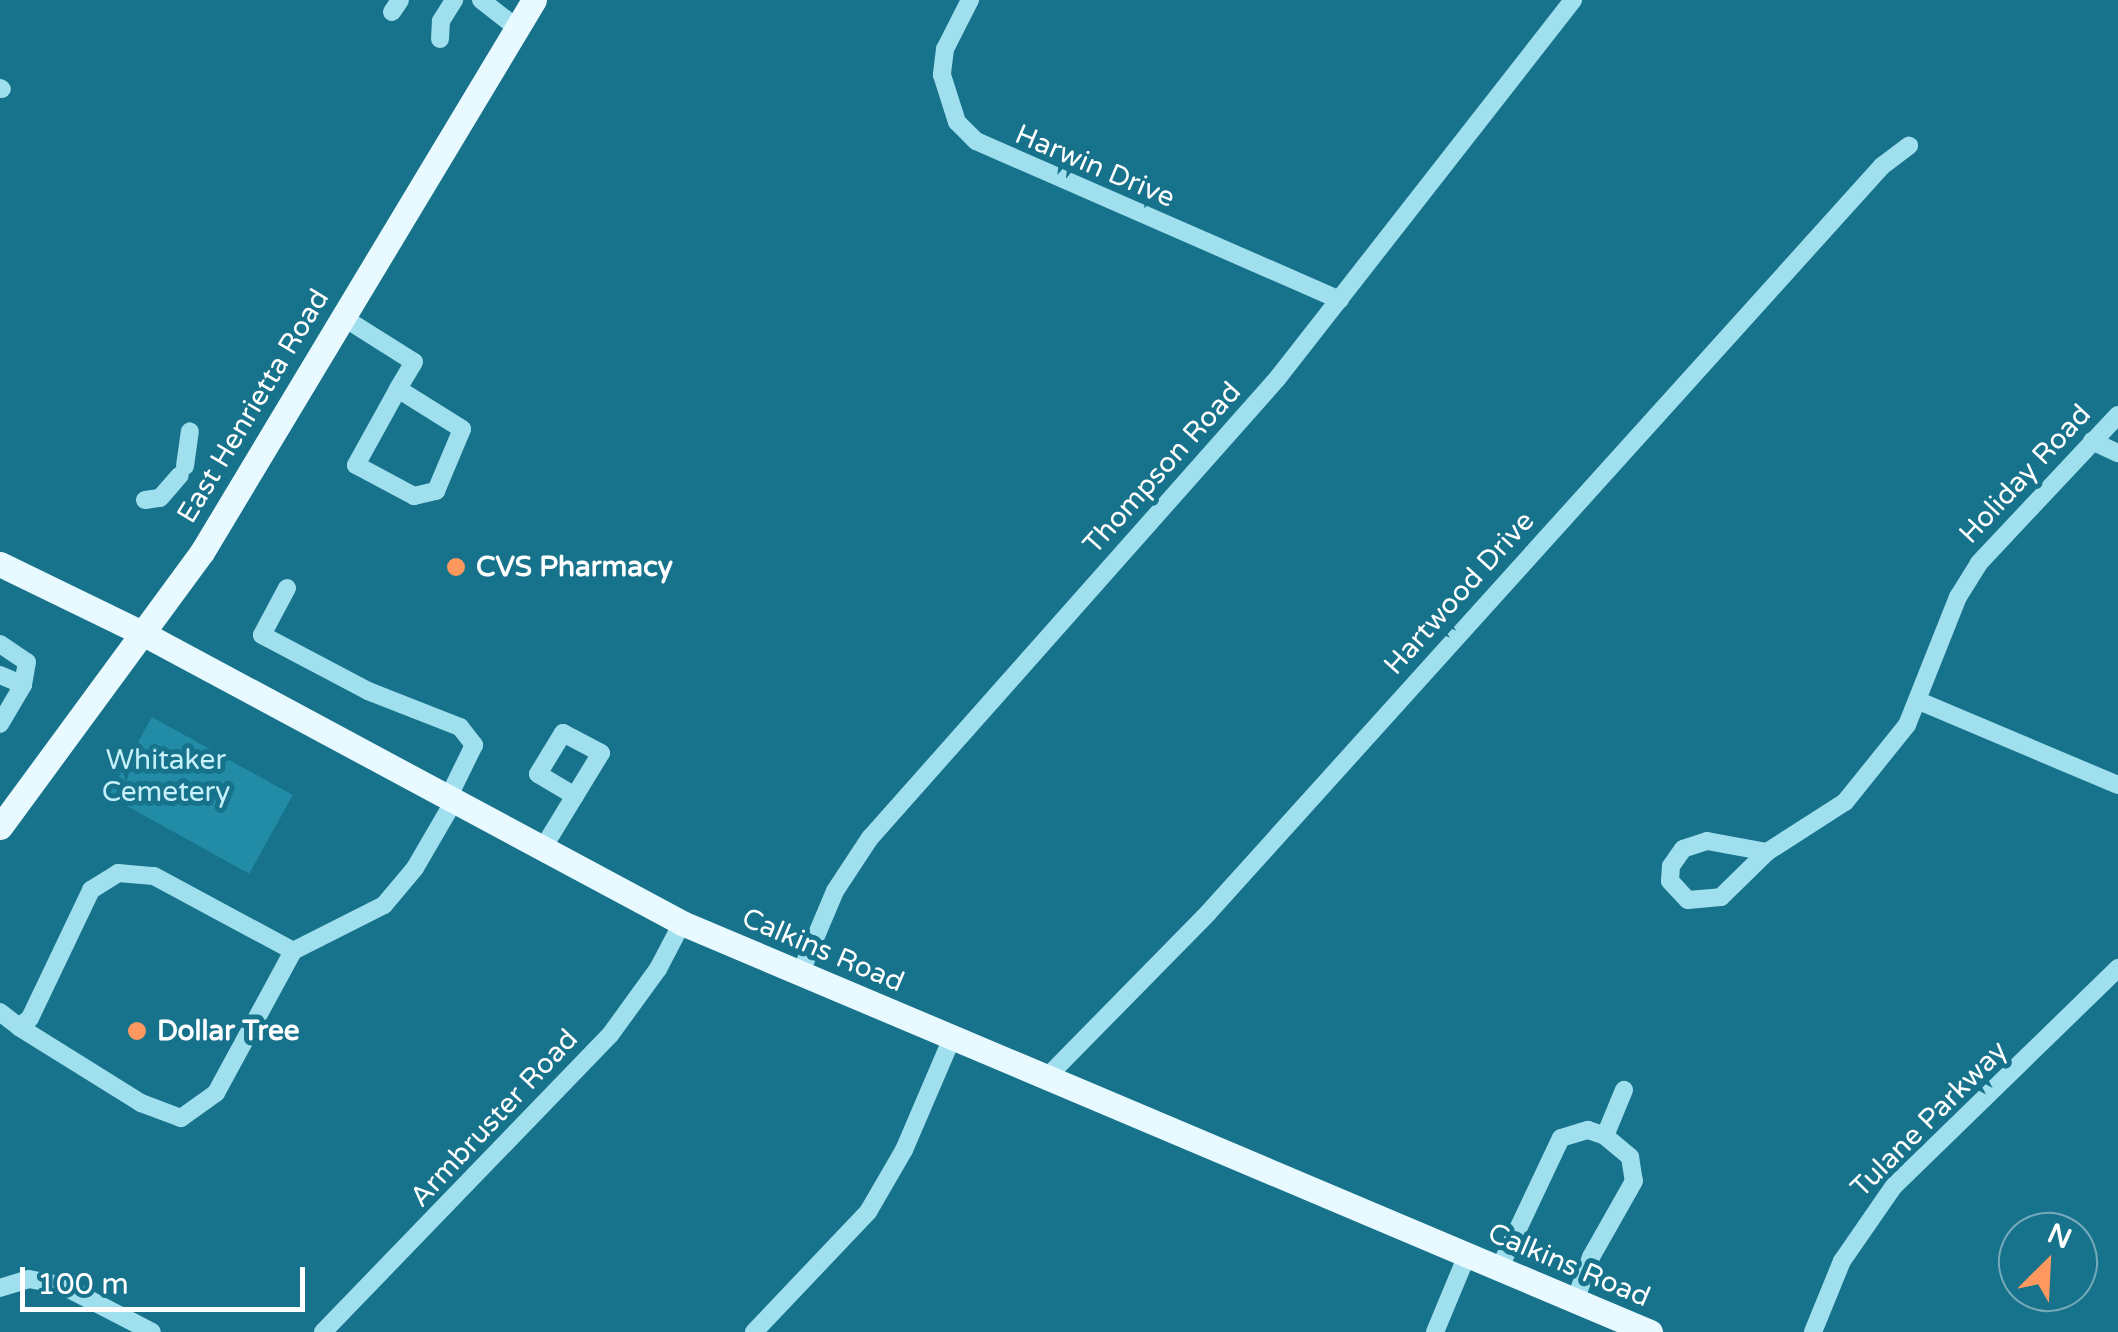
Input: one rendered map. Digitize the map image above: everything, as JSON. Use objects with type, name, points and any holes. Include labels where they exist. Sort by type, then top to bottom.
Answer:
[{"type":"main road","name":"East Henrietta Road","points":[[0,827],[202,552],[534,0]]},
{"type":"main road","name":"Calkins Road","points":[[0,564],[144,634],[682,923],[1650,1332]]},
{"type":"street","points":[[440,39],[440,21],[454,0]]},
{"type":"street","points":[[481,0],[517,28]]},
{"type":"street","name":"Harwin Drive","points":[[970,0],[946,49],[942,75],[951,111],[976,142],[1340,300]]},
{"type":"street","name":"Thompson Road","points":[[800,974],[836,891],[870,838],[1340,300],[1573,0]]},
{"type":"street","name":"Hartwood Drive","points":[[1048,1076],[1208,913],[1882,166],[1909,146]]},
{"type":"street","points":[[341,316],[414,362],[398,389],[356,465],[414,496],[436,491],[462,429],[398,389]]},
{"type":"street","name":"Holiday Road","points":[[1768,852],[1707,841],[1683,848],[1670,881],[1677,893],[1702,903],[1735,886],[1768,852],[1845,802],[1886,756],[1919,701],[1942,632],[1979,562],[2118,415]]},
{"type":"street","points":[[144,500],[160,498],[182,471],[190,431]]},
{"type":"street","points":[[2092,441],[2118,452]]},
{"type":"street","points":[[0,1012],[141,1103],[181,1118],[216,1093],[293,951],[384,905],[416,868],[474,745],[460,727],[368,691],[262,635],[287,588]]},
{"type":"street","points":[[0,644],[27,662],[23,685],[0,724]]},
{"type":"street","points":[[0,675],[23,685]]},
{"type":"street","points":[[1919,701],[2118,785]]},
{"type":"street","points":[[543,848],[575,796]]},
{"type":"street","points":[[19,1027],[30,1018],[92,890],[118,873],[154,876],[293,951]]},
{"type":"street","name":"Armbruster Road","points":[[322,1332],[610,1035],[658,969],[682,923]]},
{"type":"street","name":"Tulane Parkway","points":[[1813,1332],[1842,1260],[1894,1186],[2118,968]]},
{"type":"street","points":[[754,1332],[868,1212],[904,1150],[952,1038]]},
{"type":"street","points":[[1604,1136],[1624,1090]]},
{"type":"street","points":[[1499,1269],[1561,1138],[1588,1130],[1604,1136],[1630,1157],[1634,1181],[1575,1300]]},
{"type":"street","points":[[1435,1332],[1467,1255]]},
{"type":"street","points":[[0,1288],[29,1279],[61,1285],[152,1332]]},
{"type":"green space","name":"Whitaker Cemetery","points":[[152,717],[293,795],[249,874],[108,796]]},
{"type":"place","name":"CVS Pharmacy","points":[[456,567]]},
{"type":"place","name":"Dollar Tree","points":[[137,1031]]}]
